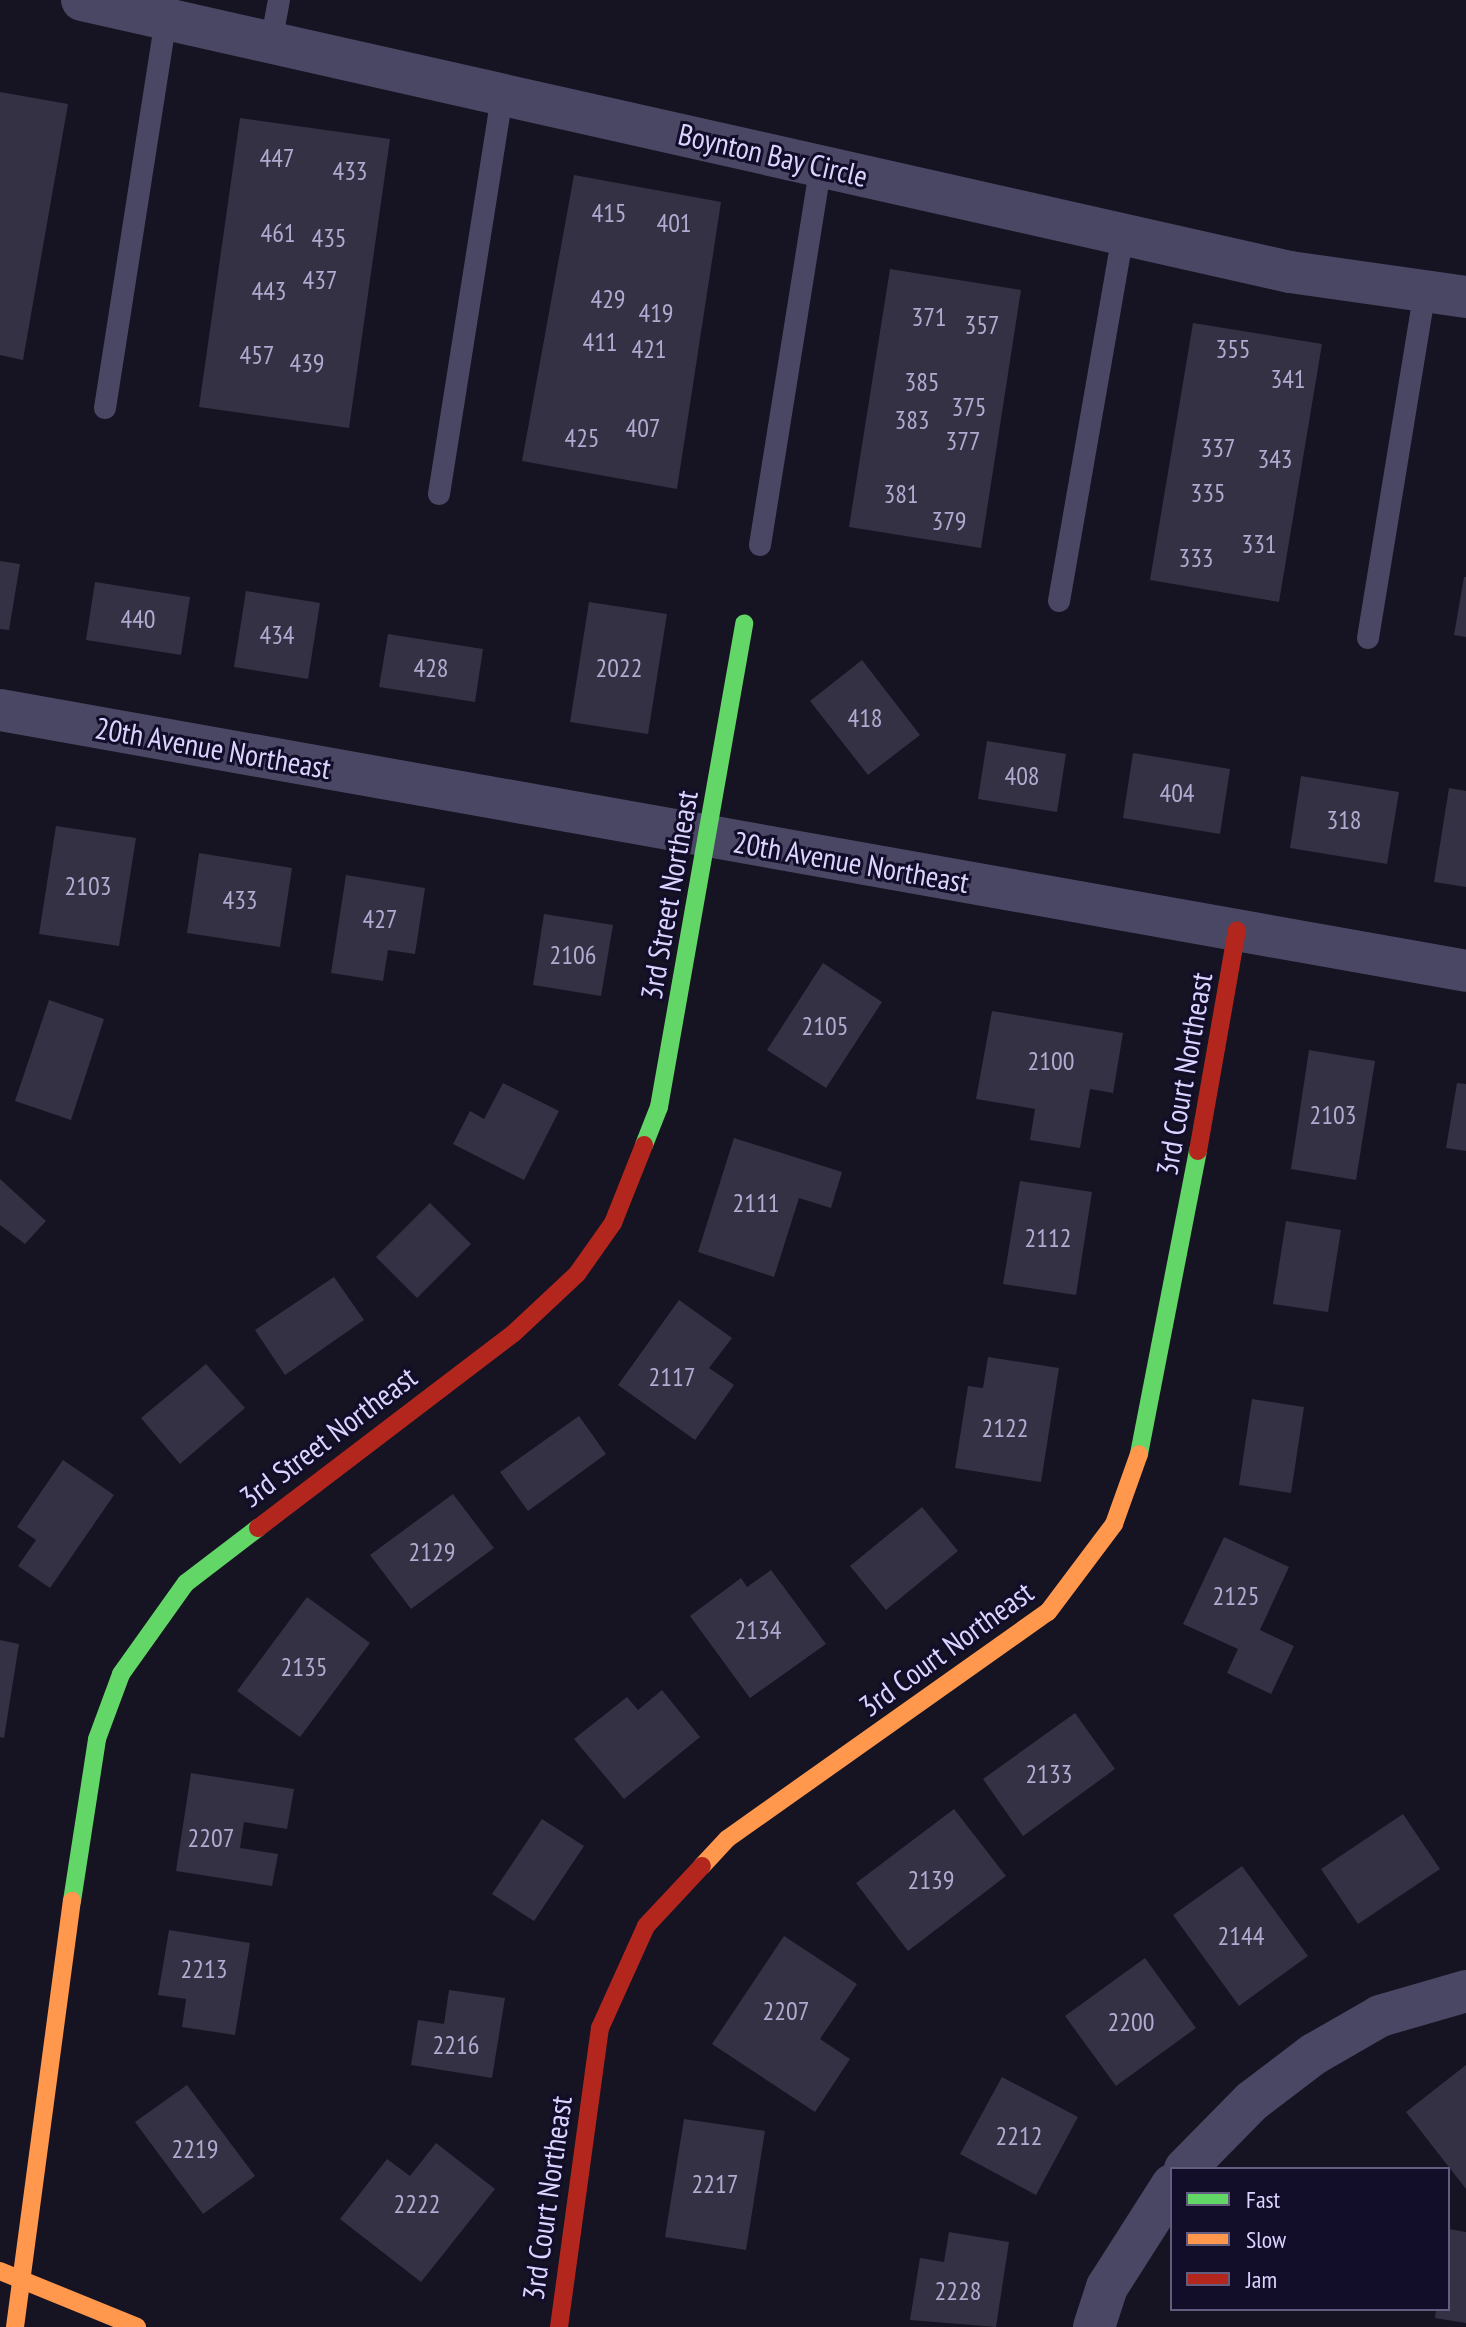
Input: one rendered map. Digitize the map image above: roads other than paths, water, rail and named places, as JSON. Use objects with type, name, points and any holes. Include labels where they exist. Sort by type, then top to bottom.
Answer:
[{"type":"street","name":"Boynton Bay Circle","points":[[82,0],[1290,272],[1466,297]]},
{"type":"street","name":"3rd Street Northeast","points":[[15,2327],[83,1817],[97,1739],[121,1674],[186,1583],[514,1333],[577,1274],[613,1223],[659,1107],[744,623]]},
{"type":"street","name":"20th Avenue Northeast","points":[[0,713],[1466,971]]},
{"type":"street","name":"3rd Court Northeast","points":[[559,2327],[600,2028],[646,1926],[727,1839],[1048,1612],[1114,1524],[1151,1421],[1237,930]]},
{"type":"street","points":[[1187,2167],[1252,2101],[1314,2054],[1380,2016],[1466,1991]]},
{"type":"street","points":[[1094,2327],[1107,2287],[1170,2188]]},
{"type":"street","points":[[0,2271],[137,2327]]},
{"type":"lane","points":[[271,43],[279,0]]},
{"type":"lane","points":[[105,408],[166,19]]},
{"type":"lane","points":[[439,494],[502,94]]},
{"type":"lane","points":[[760,545],[821,166]]},
{"type":"lane","points":[[1059,601],[1123,234]]},
{"type":"lane","points":[[1368,638],[1425,291]]}]
